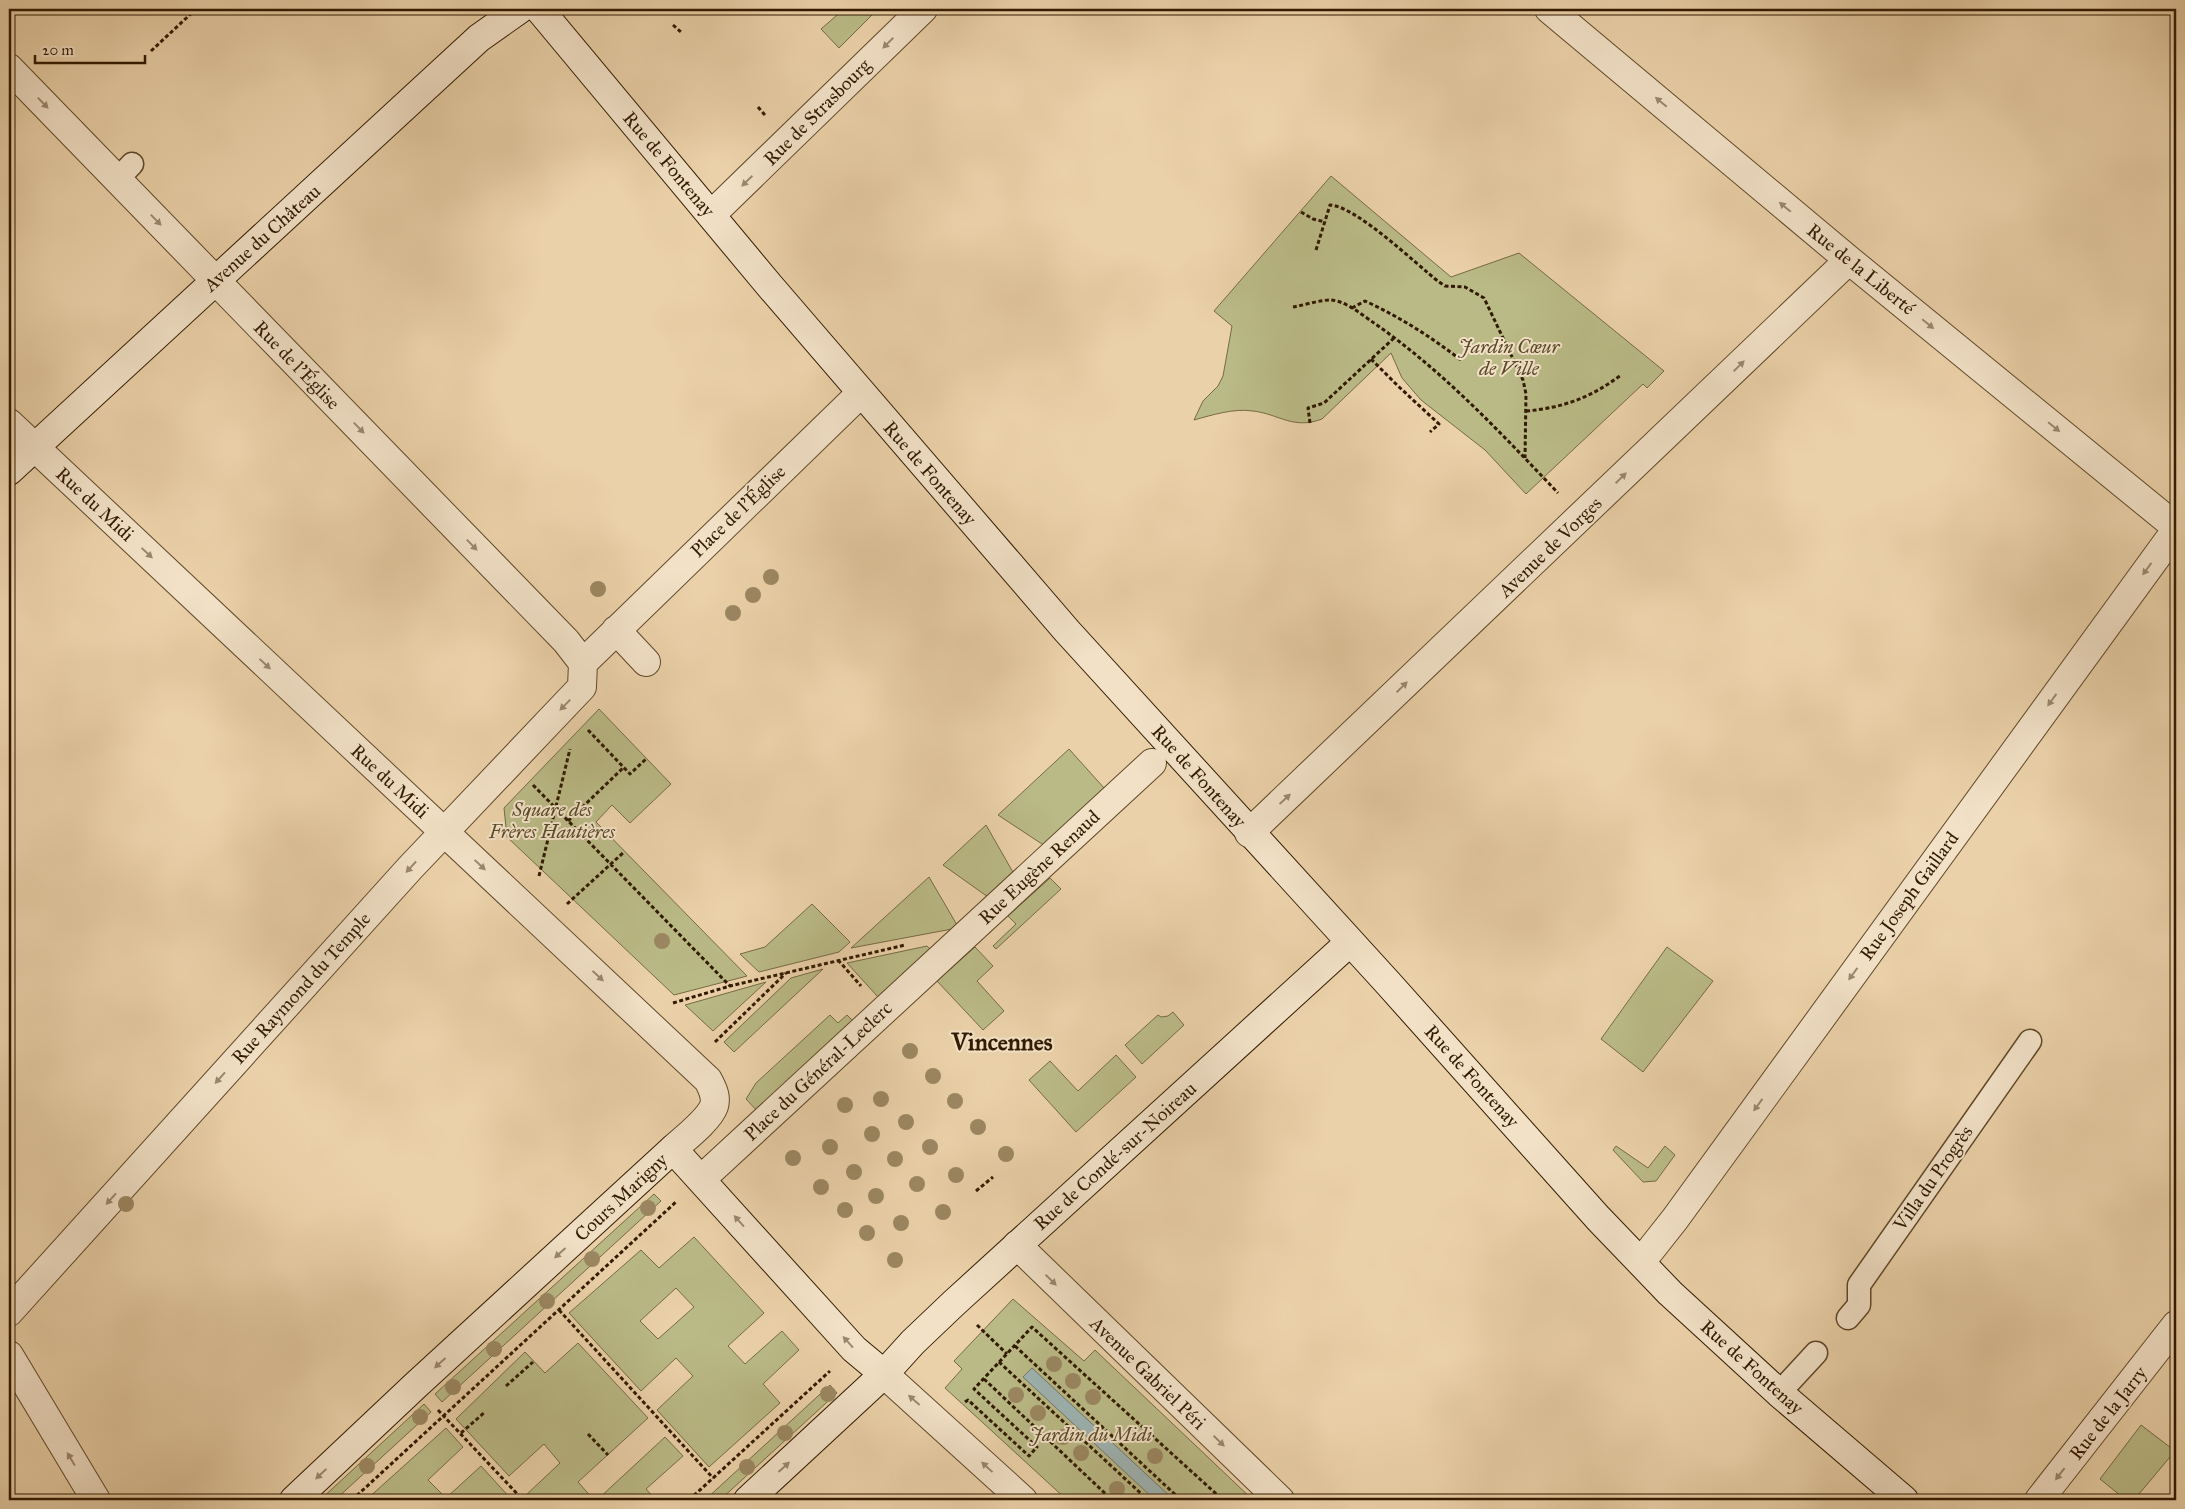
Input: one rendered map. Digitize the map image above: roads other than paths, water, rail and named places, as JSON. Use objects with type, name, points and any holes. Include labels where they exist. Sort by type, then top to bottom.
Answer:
[{"type":"street","name":"Avenue du Château","points":[[9,471],[479,38],[520,9]]},
{"type":"street","name":"Rue de Fontenay","points":[[540,9],[861,393],[1067,631],[1510,1118],[1598,1218],[1670,1293],[1779,1393],[1904,1500]]},
{"type":"street","name":"Rue de Strasbourg","points":[[712,216],[922,9]]},
{"type":"street","name":"Rue de la Liberté","points":[[1549,9],[1849,260],[2176,528]]},
{"type":"street","name":"Rue de l'Église","points":[[9,68],[125,172],[215,280],[566,641],[583,675]]},
{"type":"street","name":"Avenue de Vorges","points":[[1250,832],[1849,260]]},
{"type":"street","name":"Place de l'Église","points":[[583,675],[616,630],[861,393]]},
{"type":"street","name":"Rue du Midi","points":[[9,422],[698,1069],[708,1080],[714,1092],[714,1106],[706,1118],[673,1149]]},
{"type":"street","name":"Rue Joseph Gaillard","points":[[1641,1262],[1675,1219],[2176,528]]},
{"type":"street","points":[[616,630],[646,662]]},
{"type":"street","name":"Rue Raymond du Temple","points":[[9,1312],[583,675]]},
{"type":"street","name":"Rue Eugène Renaud","points":[[927,970],[1152,763]]},
{"type":"street","name":"Rue de Condé-sur-Noireau","points":[[884,1374],[913,1342],[1017,1245],[1350,942]]},
{"type":"street","name":"Place du Général-Leclerc","points":[[709,1172],[927,970]]},
{"type":"street","name":"Cours Marigny","points":[[294,1500],[673,1149],[854,1349],[1023,1500]]},
{"type":"street","name":"Avenue Gabriel Péri","points":[[1017,1245],[1280,1500]]},
{"type":"street","name":"Rue de la Jarry","points":[[2039,1500],[2176,1326]]},
{"type":"street","points":[[9,1356],[96,1500]]},
{"type":"street","points":[[748,1500],[884,1374]]},
{"type":"lane","name":"Villa du Progrès","points":[[1848,1318],[1859,1305],[1859,1285],[2030,1041]]},
{"type":"lane","points":[[1779,1393],[1816,1353]]},
{"type":"district","name":"Vincennes","points":[[1002,1042]]},
{"type":"park label","name":"Jardin Cœur de Ville","points":[[1509,357]]},
{"type":"park label","name":"Square des Frères Hautières","points":[[552,820]]},
{"type":"park label","name":"Jardin du Midi","points":[[1091,1434]]}]
